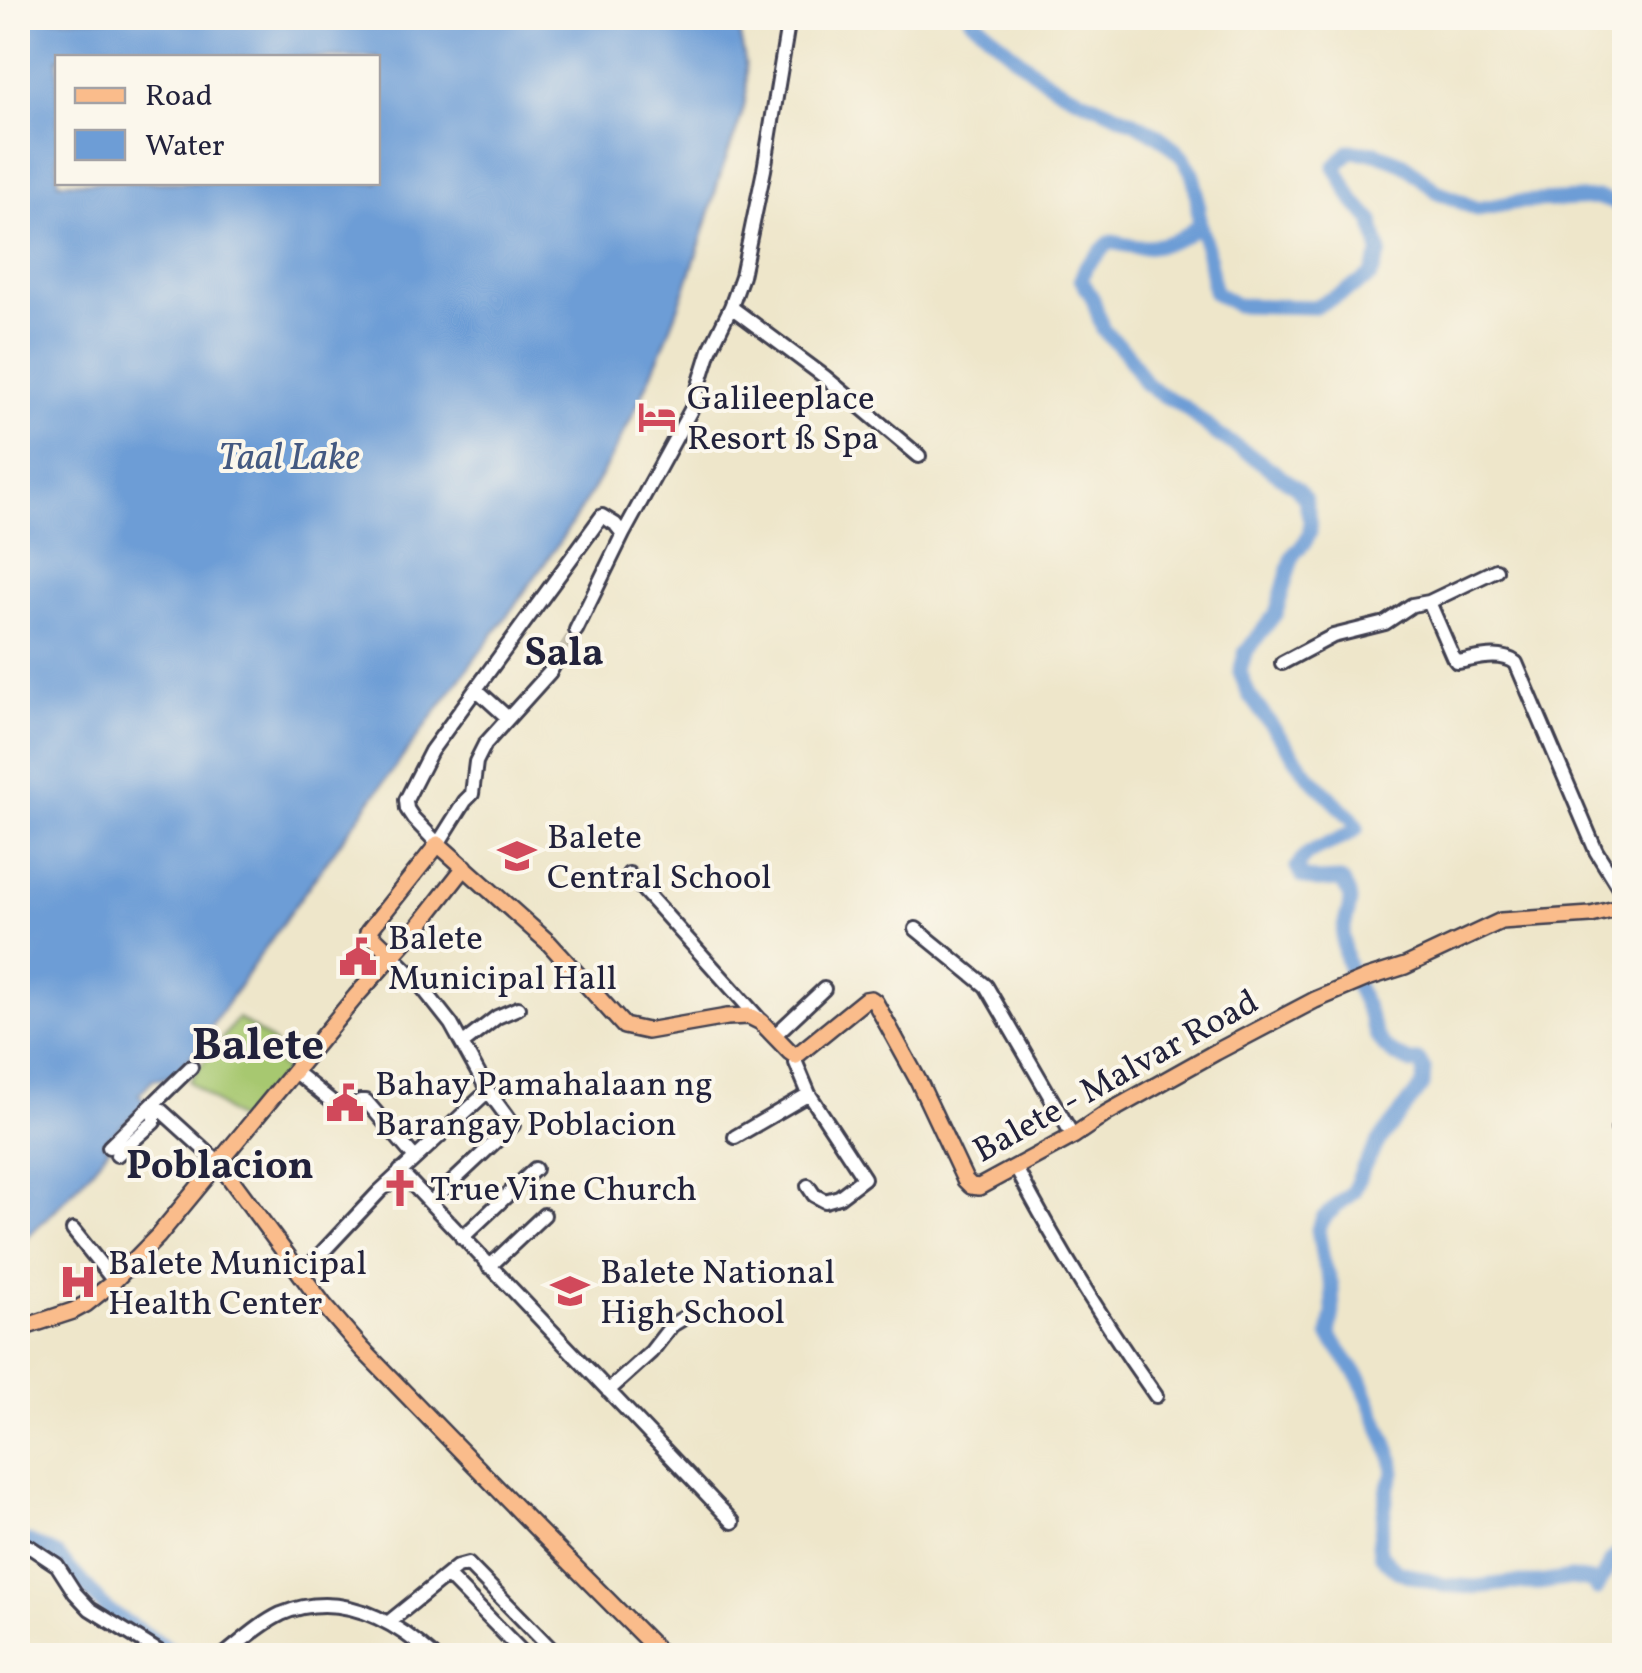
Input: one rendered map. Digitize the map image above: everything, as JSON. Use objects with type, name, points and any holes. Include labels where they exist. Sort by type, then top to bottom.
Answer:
[{"type":"main road","points":[[393,956],[368,932],[438,844],[549,943],[624,1026],[647,1032],[749,1016],[762,1022],[796,1056]]},
{"type":"main road","points":[[18,1329],[74,1311],[114,1281],[177,1216],[464,867]]},
{"type":"main road","name":"Balete - Malvar Road","points":[[796,1056],[871,998],[919,1082],[966,1180],[979,1187],[1216,1052],[1367,978],[1405,966],[1501,921],[1591,915],[1624,907]]},
{"type":"main road","points":[[219,1164],[362,1349],[664,1656]]},
{"type":"street","points":[[576,630],[692,408],[710,350],[742,276],[790,18]]},
{"type":"street","points":[[731,306],[920,456]]},
{"type":"street","points":[[555,663],[485,744],[476,762],[472,794],[438,844],[412,818],[406,800],[431,751],[602,516],[623,534]]},
{"type":"street","points":[[1282,664],[1333,636],[1385,623],[1412,605],[1429,602],[1496,570]]},
{"type":"street","points":[[1429,602],[1444,640],[1458,662],[1501,656],[1516,662],[1596,851],[1624,896]]},
{"type":"street","points":[[476,689],[508,718]]},
{"type":"street","points":[[628,874],[762,1022]]},
{"type":"street","points":[[916,929],[986,986],[1072,1136]]},
{"type":"street","points":[[393,956],[451,1024],[512,1126],[430,1203]]},
{"type":"street","points":[[775,1035],[824,988]]},
{"type":"street","points":[[462,1044],[497,1017],[518,1008]]},
{"type":"street","points":[[796,1056],[809,1094],[864,1178],[838,1198],[825,1202],[814,1196],[808,1186]]},
{"type":"street","points":[[113,1151],[154,1122],[157,1102],[190,1067]]},
{"type":"street","points":[[295,1072],[342,1109],[350,1112],[360,1101],[366,1101],[415,1158]]},
{"type":"street","points":[[302,1274],[400,1172],[488,1091]]},
{"type":"street","points":[[735,1137],[809,1094]]},
{"type":"street","points":[[157,1102],[219,1164]]},
{"type":"street","points":[[1016,1168],[1044,1221],[1156,1396]]},
{"type":"street","points":[[462,1238],[535,1170]]},
{"type":"street","points":[[400,1172],[733,1522]]},
{"type":"street","points":[[489,1267],[544,1215]]},
{"type":"street","points":[[72,1230],[114,1281]]},
{"type":"street","points":[[608,1391],[651,1352],[672,1325],[687,1316]]},
{"type":"street","points":[[18,1542],[57,1565],[90,1609],[166,1656]]},
{"type":"street","points":[[389,1622],[457,1567],[468,1564],[558,1656]]},
{"type":"street","points":[[447,1575],[526,1656]]},
{"type":"street","points":[[222,1656],[267,1622],[301,1608],[325,1605],[354,1608],[389,1622],[433,1656]]},
{"type":"green space","points":[[238,1018],[274,1043],[277,1063],[287,1072],[244,1125],[189,1081]]},
{"type":"water","name":"Taal Lake","points":[[18,18],[735,18],[746,73],[741,117],[674,320],[632,417],[597,482],[533,580],[316,876],[195,1051],[177,1071],[153,1079],[139,1094],[146,1104],[103,1143],[109,1148],[18,1246]]},
{"type":"waterway","points":[[971,18],[1050,83],[1147,129],[1176,151],[1194,178],[1214,292],[1236,305],[1314,307],[1371,276],[1380,253],[1372,220],[1354,202],[1335,167],[1350,151],[1376,153],[1404,164],[1438,192],[1477,209],[1517,202],[1599,198],[1624,206]]},
{"type":"waterway","points":[[1199,223],[1182,237],[1160,245],[1141,247],[1110,242],[1086,266],[1081,279],[1093,299],[1103,330],[1126,352],[1145,383],[1297,488],[1305,499],[1310,520],[1310,532],[1293,555],[1276,613],[1245,653],[1240,672],[1249,695],[1308,775],[1357,828],[1309,853],[1297,867],[1303,877],[1340,880],[1346,888],[1350,902],[1343,930],[1344,948],[1376,1035],[1390,1051],[1412,1063],[1419,1061],[1424,1069],[1423,1085],[1379,1141],[1353,1192],[1323,1218],[1318,1229],[1332,1286],[1329,1335],[1361,1380],[1392,1457],[1394,1473],[1388,1488],[1379,1545],[1381,1555],[1397,1571],[1443,1585],[1475,1587],[1571,1578],[1591,1581],[1597,1589],[1611,1561],[1624,1554]]},
{"type":"waterway","points":[[29,1542],[57,1555],[107,1610],[181,1656]]},
{"type":"tunnel","points":[[555,663],[576,630]]},
{"type":"place","name":"Galileeplace Resort ß Spa","points":[[657,417]]},
{"type":"place","name":"Balete Central School","points":[[517,856]]},
{"type":"place","name":"Balete Municipal Hall","points":[[358,957]]},
{"type":"place","name":"Bahay Pamahalaan ng Barangay Poblacion","points":[[345,1103]]},
{"type":"place","name":"True Vine Church","points":[[400,1188]]},
{"type":"place","name":"Balete Municipal Health Center","points":[[78,1282]]},
{"type":"place","name":"Balete National High School","points":[[570,1291]]},
{"type":"district","name":"Sala","points":[[564,651]]},
{"type":"district","name":"Balete","points":[[258,1043]]},
{"type":"district","name":"Poblacion","points":[[220,1164]]}]
